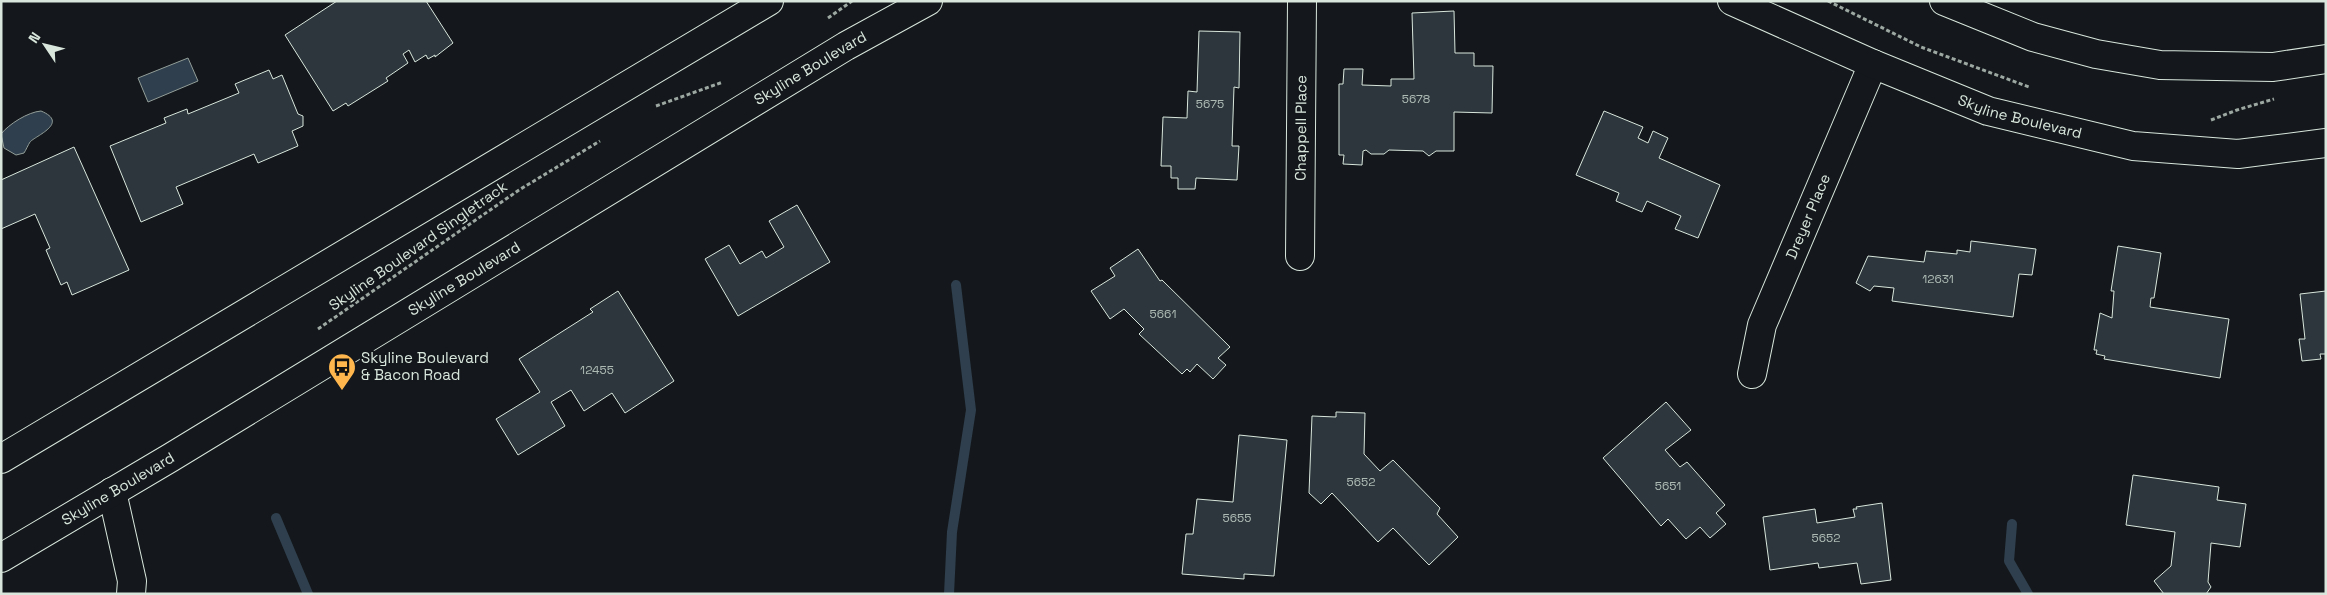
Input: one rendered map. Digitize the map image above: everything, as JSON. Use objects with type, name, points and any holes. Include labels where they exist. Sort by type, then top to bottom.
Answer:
[{"type":"main road","points":[[1,459],[769,1]]},
{"type":"main road","name":"Skyline Boulevard","points":[[1,558],[846,46],[928,1]]},
{"type":"main road","name":"Chappell Place","points":[[1300,256],[1302,1]]},
{"type":"main road","name":"Skyline Boulevard","points":[[1732,1],[1873,64],[1988,111],[2134,146],[2238,154],[2326,143]]},
{"type":"main road","points":[[1944,1],[2034,37],[2096,54],[2160,65],[2273,67],[2326,59]]},
{"type":"main road","name":"Dreyer Place","points":[[1752,374],[1762,325],[1873,64]]},
{"type":"main road","points":[[112,492],[130,572],[131,594]]},
{"type":"path","points":[[821,23],[852,1]]},
{"type":"path","points":[[655,107],[724,82]]},
{"type":"path","name":"Skyline Boulevard Singletrack","points":[[312,333],[519,190],[607,136]]},
{"type":"water","points":[[188,58],[198,81],[148,102],[138,78]]},
{"type":"water","points":[[41,111],[49,116],[52,124],[30,142],[24,153],[16,155],[4,148],[1,134],[4,130],[25,116]]},
{"type":"building","points":[[337,1],[426,1],[453,43],[435,57],[435,55],[428,59],[426,55],[415,62],[409,50],[403,54],[408,63],[386,78],[388,81],[348,106],[346,103],[333,111],[285,35]]},
{"type":"building","points":[[1454,11],[1455,53],[1474,53],[1474,66],[1493,66],[1492,113],[1454,112],[1454,151],[1436,151],[1429,156],[1423,151],[1389,150],[1384,154],[1371,154],[1366,150],[1363,151],[1362,165],[1343,164],[1344,155],[1339,155],[1339,84],[1343,84],[1344,69],[1363,69],[1362,85],[1391,86],[1391,79],[1414,79],[1412,13]]},
{"type":"building","points":[[1199,31],[1240,32],[1239,88],[1234,87],[1232,146],[1239,146],[1237,180],[1196,178],[1195,189],[1178,189],[1178,178],[1171,178],[1171,166],[1161,166],[1163,117],[1187,118],[1188,91],[1197,92]]},
{"type":"building","points":[[269,70],[273,79],[282,75],[298,114],[303,116],[303,126],[292,131],[298,146],[258,163],[254,154],[176,187],[183,204],[141,222],[110,146],[166,123],[164,118],[187,109],[188,114],[239,93],[235,84]]},
{"type":"building","points":[[1604,111],[1643,127],[1638,138],[1648,143],[1653,131],[1668,138],[1659,158],[1720,185],[1698,238],[1675,229],[1681,216],[1647,201],[1642,212],[1616,201],[1619,193],[1576,175]]},
{"type":"building","points":[[74,147],[129,270],[72,295],[67,282],[61,285],[46,250],[50,248],[35,214],[1,229],[1,180]]},
{"type":"building","points":[[797,205],[830,262],[738,316],[705,259],[729,245],[740,264],[762,251],[766,258],[784,247],[769,221]]},
{"type":"building","points":[[1971,241],[2036,249],[2032,275],[2019,274],[2013,317],[1892,301],[1894,288],[1874,286],[1870,291],[1856,283],[1868,256],[1924,262],[1926,251],[1957,254],[1957,250],[1970,252]]},
{"type":"building","points":[[2118,246],[2161,253],[2154,298],[2151,298],[2150,307],[2229,319],[2220,378],[2104,359],[2105,356],[2096,354],[2097,350],[2094,350],[2100,313],[2112,318],[2114,291],[2111,291]]},
{"type":"building","points":[[1138,249],[1160,281],[1162,280],[1230,347],[1218,358],[1226,365],[1213,379],[1197,364],[1190,372],[1187,369],[1182,374],[1139,334],[1144,329],[1124,309],[1110,319],[1091,291],[1115,276],[1110,268]]},
{"type":"building","points":[[618,291],[674,381],[625,413],[612,393],[584,411],[571,390],[551,402],[565,426],[518,455],[496,419],[540,392],[519,359],[593,312],[590,309]]},
{"type":"building","points":[[2326,291],[2326,354],[2320,354],[2321,359],[2302,361],[2299,339],[2305,339],[2300,294]]},
{"type":"building","points":[[1666,402],[1691,430],[1665,450],[1680,467],[1687,462],[1725,505],[1716,513],[1726,524],[1710,538],[1700,527],[1686,539],[1668,519],[1661,526],[1603,458]]},
{"type":"building","points":[[1336,412],[1365,413],[1364,454],[1380,471],[1393,460],[1440,508],[1437,514],[1458,537],[1429,565],[1393,528],[1378,542],[1332,493],[1321,504],[1309,493],[1312,416],[1336,417]]},
{"type":"building","points":[[1239,435],[1287,440],[1274,576],[1244,574],[1244,579],[1182,574],[1186,534],[1193,534],[1197,499],[1233,502]]},
{"type":"building","points":[[2133,475],[2219,487],[2217,500],[2246,504],[2240,547],[2211,543],[2208,582],[2211,587],[2206,594],[2164,594],[2154,581],[2171,566],[2175,532],[2126,525]]},
{"type":"building","points":[[1882,503],[1891,580],[1861,584],[1857,563],[1819,568],[1818,563],[1770,570],[1763,517],[1815,509],[1817,523],[1855,517],[1853,509],[1857,509],[1856,507]]},
{"type":"waterway","points":[[949,594],[952,532],[971,410],[956,285]]},
{"type":"waterway","points":[[276,518],[308,594]]},
{"type":"waterway","points":[[2012,524],[2009,561],[2028,594]]},
{"type":"place","name":"Skyline Boulevard & Bacon Road","points":[[342,391]]}]
